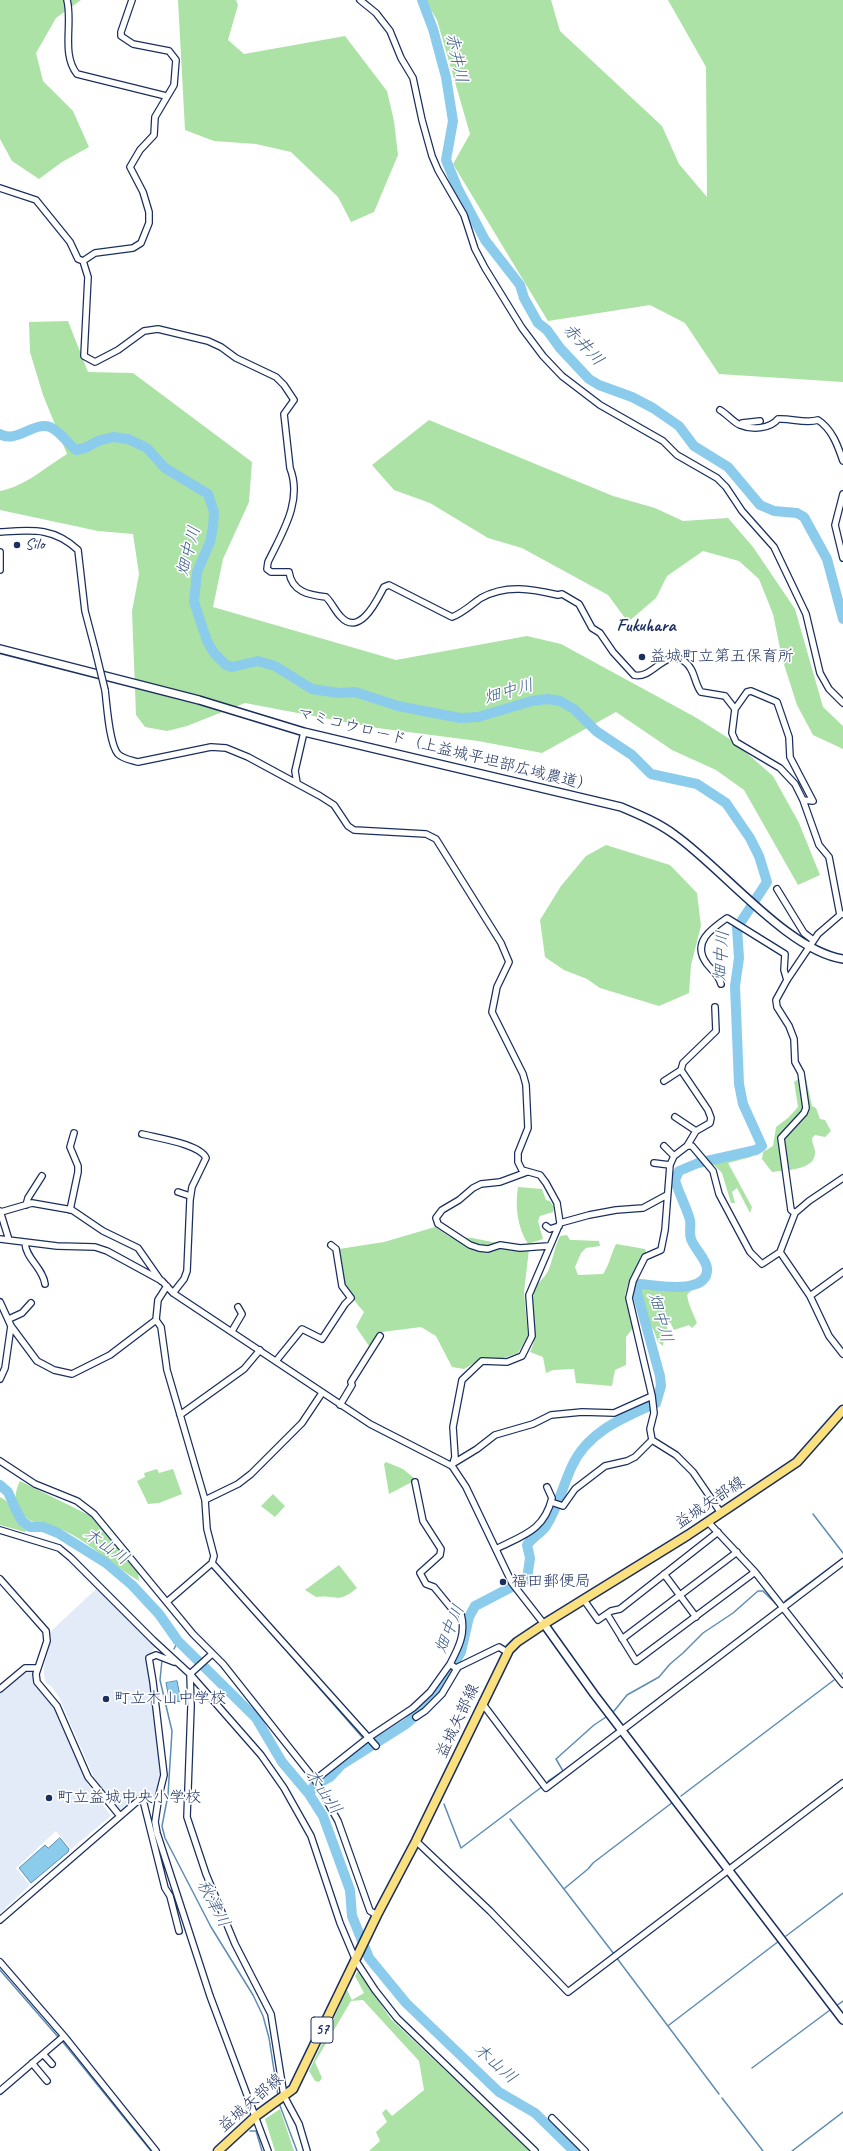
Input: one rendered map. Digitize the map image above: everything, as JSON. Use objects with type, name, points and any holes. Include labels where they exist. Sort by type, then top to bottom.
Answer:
[{"type":"main road","name":"益城矢部線","points":[[218,2151],[259,2114],[293,2089],[377,1915],[416,1841],[507,1652],[517,1642],[544,1624],[708,1522],[797,1462],[843,1410]]},
{"type":"street","points":[[67,0],[70,56],[74,70],[77,74],[166,96]]},
{"type":"street","points":[[83,261],[95,253],[133,248],[141,243],[149,223],[149,212],[143,192],[130,167],[140,150],[154,135],[155,117],[166,96],[174,85],[175,56],[169,51],[133,44],[121,36],[132,0]]},
{"type":"street","points":[[360,0],[376,13],[390,31],[401,58],[413,78],[424,127],[438,170],[464,215],[475,249],[485,268],[522,328],[543,356],[562,376],[600,405],[663,441],[677,455],[717,478],[726,487],[742,511],[774,547],[806,614],[820,673],[829,689],[843,703]]},
{"type":"street","points":[[0,188],[36,200],[70,242],[78,259],[83,261],[88,277],[84,356],[95,362],[105,358],[133,341],[144,331],[158,329],[208,341],[221,347],[236,358],[276,377],[284,385],[294,400],[284,414],[290,468],[293,476],[293,505],[288,522],[268,562],[267,569],[271,572],[289,572],[290,579],[303,593],[326,597],[341,617],[353,623],[370,614],[384,587],[389,585],[452,616],[460,614],[486,596],[502,590],[526,589],[558,596],[562,594],[578,604],[592,628],[600,633],[613,652],[634,675],[639,676],[646,674],[667,659],[681,659],[691,668],[701,692],[725,696],[736,709]]},
{"type":"street","points":[[720,410],[742,426],[758,428],[774,425],[778,419],[788,418],[809,423],[818,420],[825,424],[831,431],[843,461]]},
{"type":"street","points":[[738,424],[760,421]]},
{"type":"street","points":[[843,494],[835,525],[843,558]]},
{"type":"street","points":[[0,532],[45,532],[59,536],[78,550],[85,611],[106,690],[113,745],[118,754],[127,759],[138,762],[211,747],[226,748],[248,757],[334,805],[348,826],[354,830],[426,834],[436,839],[501,942],[509,962],[497,987],[492,1012],[523,1074],[526,1085],[528,1128],[518,1153],[518,1162],[522,1170],[540,1175],[546,1183],[557,1203],[560,1224],[548,1246],[544,1263],[529,1295],[532,1336],[522,1356],[507,1362],[482,1362],[462,1380],[453,1426],[455,1457],[452,1466]]},
{"type":"street","points":[[0,552],[0,570]]},
{"type":"street","name":"マミコウロード（上益城平坦部広域農道）","points":[[0,649],[199,700],[304,732],[621,807],[653,821],[676,835],[808,947],[843,959]]},
{"type":"street","points":[[795,1213],[791,1210],[781,1138],[804,1113],[806,1108],[801,1073],[795,1062],[794,1039],[789,1026],[776,1005],[778,996],[787,980],[813,940],[822,929],[842,915],[840,899],[829,857],[819,845],[803,800],[795,784],[780,768],[736,742],[732,733],[736,709],[746,692],[750,690],[778,702],[789,737],[790,757],[813,801],[803,800]]},
{"type":"street","points":[[296,783],[295,771],[304,732]]},
{"type":"street","points":[[777,889],[804,933],[813,940]]},
{"type":"street","points":[[721,984],[705,962],[701,944],[704,935],[727,918],[731,919],[741,928],[785,954],[784,970],[787,980]]},
{"type":"street","points":[[715,1007],[716,1031],[682,1063],[681,1070],[712,1118],[710,1123],[696,1131],[687,1146],[674,1156],[670,1165],[665,1230],[661,1250],[645,1257],[632,1282],[629,1298],[654,1408],[650,1428],[652,1440],[676,1455],[693,1472],[721,1513]]},
{"type":"street","points":[[664,1081],[681,1070]]},
{"type":"street","points":[[675,1117],[696,1131]]},
{"type":"street","points":[[70,1210],[78,1172],[78,1166],[70,1147],[74,1133]]},
{"type":"street","points":[[142,1134],[193,1147],[205,1155],[206,1160],[192,1187],[190,1196],[187,1271],[184,1279],[173,1293]]},
{"type":"street","points":[[664,1146],[674,1156]]},
{"type":"street","points":[[687,1146],[692,1146],[713,1171],[719,1194],[750,1252],[762,1264],[780,1252],[795,1213],[808,1201],[843,1178]]},
{"type":"street","points":[[654,1163],[670,1165]]},
{"type":"street","points":[[527,1172],[500,1182],[481,1184],[472,1188],[459,1200],[442,1210],[436,1218],[438,1224],[470,1245],[479,1248],[488,1249],[500,1245],[520,1248],[548,1246]]},
{"type":"street","points":[[26,1205],[28,1198],[42,1176]]},
{"type":"street","points":[[178,1192],[190,1196]]},
{"type":"street","points":[[546,1226],[550,1229],[560,1224],[602,1212],[643,1208],[667,1195]]},
{"type":"street","points":[[9,1240],[0,1211],[26,1205],[40,1204],[70,1210],[103,1230],[138,1248],[162,1281],[173,1293],[232,1331],[322,1393],[370,1424],[452,1466],[466,1487],[517,1592],[544,1624],[621,1730],[843,2020]]},
{"type":"street","points":[[0,1239],[57,1246],[95,1247],[107,1251],[162,1281]]},
{"type":"street","points":[[25,1243],[30,1258],[44,1277],[45,1284]]},
{"type":"street","points":[[276,1361],[302,1329],[322,1339],[344,1304],[351,1298],[342,1286],[336,1248],[331,1245]]},
{"type":"street","points":[[780,1252],[810,1296],[829,1336],[843,1354]]},
{"type":"street","points":[[810,1296],[843,1272]]},
{"type":"street","points":[[167,1286],[158,1300],[156,1320],[161,1327],[167,1370],[205,1500],[207,1530],[214,1556],[212,1563],[168,1601]]},
{"type":"street","points":[[0,1302],[9,1318],[11,1326],[30,1353],[38,1361],[54,1370],[72,1374],[110,1355],[156,1320]]},
{"type":"street","points":[[9,1318],[22,1313],[31,1303]]},
{"type":"street","points":[[232,1331],[242,1314],[238,1307]]},
{"type":"street","points":[[0,1377],[5,1368],[11,1326]]},
{"type":"street","points":[[340,1404],[352,1385],[351,1382],[380,1336]]},
{"type":"street","points":[[180,1415],[244,1369],[260,1350]]},
{"type":"street","points":[[205,1500],[238,1484],[251,1474],[302,1423],[322,1393]]},
{"type":"street","points":[[452,1466],[456,1460],[477,1450],[494,1435],[533,1424],[550,1415],[582,1412],[614,1414],[652,1397]]},
{"type":"street","points":[[552,1503],[559,1506],[565,1504],[575,1489],[605,1466],[627,1461],[635,1456],[652,1440]]},
{"type":"street","points":[[0,1461],[35,1484],[77,1501],[94,1514],[300,1758],[317,1783],[338,1821],[370,1911],[377,1915]]},
{"type":"street","points":[[414,1482],[423,1521],[442,1549],[440,1555],[420,1573],[426,1584],[434,1587],[452,1609],[461,1614],[463,1622],[462,1639],[442,1694],[425,1711],[416,1717]]},
{"type":"street","points":[[496,1549],[538,1528],[552,1503],[552,1498],[547,1487]]},
{"type":"street","points":[[708,1522],[737,1552],[784,1606],[843,1684]]},
{"type":"street","points":[[0,1530],[59,1548],[87,1573],[178,1663],[191,1673],[261,1755],[284,1788],[311,1836],[340,1923],[356,1961],[375,1990],[397,2018],[535,2151]]},
{"type":"street","points":[[584,1600],[598,1620],[635,1599],[664,1574],[718,1532]]},
{"type":"street","points":[[622,1638],[737,1552]]},
{"type":"street","points":[[482,1703],[546,1788],[843,1562]]},
{"type":"street","points":[[212,1563],[376,1746]]},
{"type":"street","points":[[607,1614],[636,1661],[755,1572]]},
{"type":"street","points":[[664,1574],[696,1617]]},
{"type":"street","points":[[0,1580],[46,1632],[48,1641],[37,1668],[37,1682],[57,1706],[88,1777],[120,1816]]},
{"type":"street","points":[[317,1783],[370,1739],[413,1708],[430,1692],[453,1666],[499,1647],[507,1652]]},
{"type":"street","points":[[212,1654],[191,1673],[187,1817],[206,1874],[235,1944],[271,2014],[283,2097],[299,2124],[307,2151]]},
{"type":"street","points":[[178,1663],[156,1655],[149,1658],[154,1682],[164,1775],[158,1796],[155,1822],[157,1833],[210,1996],[259,2114],[268,2151]]},
{"type":"street","points":[[0,1689],[25,1668],[37,1668]]},
{"type":"street","points":[[416,1841],[496,1917],[568,1992],[843,1783]]},
{"type":"street","points":[[0,1920],[140,1799],[143,1800],[165,1888],[170,1896],[180,1931]]},
{"type":"street","points":[[0,1962],[64,2036],[156,2151]]},
{"type":"street","points":[[0,2091],[64,2036]]},
{"type":"street","points":[[43,2054],[52,2064]]},
{"type":"street","points":[[32,2064],[48,2081]]},
{"type":"street","points":[[552,2118],[585,2151]]},
{"type":"shaded area","name":"町立木山中学校","points":[[97,1588],[156,1646],[147,1658],[152,1683],[152,1700],[161,1773],[157,1801],[139,1795],[123,1810],[120,1810],[95,1780],[59,1697],[51,1686],[46,1683],[44,1676],[44,1667],[50,1642],[49,1633]]},
{"type":"shaded area","name":"町立益城中央小学校","points":[[33,1671],[35,1684],[53,1704],[88,1784],[111,1816],[71,1849],[56,1831],[16,1868],[30,1885],[0,1913],[0,1693],[24,1672]]},
{"type":"green space","points":[[0,0],[81,0],[56,18],[36,53],[43,81],[73,111],[89,147],[62,162],[39,179],[12,161],[0,139]]},
{"type":"green space","points":[[178,0],[236,0],[238,5],[228,40],[244,54],[345,36],[387,91],[394,121],[398,155],[374,212],[351,222],[338,197],[291,152],[256,144],[214,141],[185,130]]},
{"type":"green space","points":[[425,0],[551,0],[560,31],[662,126],[679,164],[707,197],[706,67],[668,0],[843,0],[843,382],[719,374],[685,323],[650,305],[548,321],[453,164],[470,134],[437,20]]},
{"type":"green space","points":[[68,321],[88,372],[133,373],[252,462],[249,502],[223,559],[213,607],[396,660],[527,636],[561,644],[695,717],[733,741],[773,776],[799,823],[820,875],[798,885],[744,790],[716,770],[672,750],[616,712],[542,753],[478,741],[377,728],[245,703],[187,726],[167,731],[145,727],[136,715],[132,611],[139,574],[133,534],[98,531],[0,510],[0,491],[9,489],[27,481],[67,454],[43,395],[30,352],[29,322]]},
{"type":"green space","points":[[429,420],[613,496],[655,508],[683,521],[728,518],[753,547],[795,609],[823,707],[843,726],[843,749],[813,735],[797,705],[782,658],[773,614],[759,579],[739,561],[703,551],[667,576],[656,598],[628,622],[608,595],[522,548],[488,538],[430,503],[394,490],[372,465]]},
{"type":"green space","points":[[606,845],[670,865],[697,893],[701,926],[691,965],[689,993],[659,1006],[600,988],[587,979],[564,970],[545,957],[540,920],[561,886],[586,856]]},
{"type":"green space","points":[[805,1074],[812,1106],[816,1108],[820,1119],[825,1120],[831,1131],[825,1137],[815,1135],[812,1138],[815,1151],[814,1158],[811,1162],[799,1168],[772,1172],[762,1159],[763,1152],[773,1146],[776,1127],[788,1118],[798,1107],[794,1082]]},
{"type":"green space","points":[[753,1152],[751,1157],[728,1163],[752,1207],[750,1213],[737,1188],[732,1192],[735,1203],[731,1203],[722,1173],[711,1162]]},
{"type":"green space","points":[[518,1187],[542,1189],[546,1200],[550,1201],[554,1207],[553,1212],[540,1216],[538,1221],[543,1239],[528,1244],[519,1224],[517,1209]]},
{"type":"green space","points":[[435,1227],[450,1237],[472,1238],[529,1249],[524,1292],[528,1336],[518,1353],[504,1358],[481,1359],[464,1369],[452,1367],[436,1336],[421,1327],[382,1332],[369,1346],[356,1327],[364,1312],[357,1304],[345,1283],[339,1249],[384,1242]]},
{"type":"green space","points":[[567,1235],[570,1240],[599,1241],[600,1246],[586,1248],[581,1253],[575,1267],[578,1275],[603,1274],[616,1244],[645,1249],[647,1254],[628,1284],[625,1295],[633,1328],[626,1337],[626,1365],[615,1370],[612,1386],[576,1383],[574,1369],[553,1370],[546,1373],[543,1357],[530,1352],[535,1337],[533,1307],[534,1292],[536,1286],[548,1271],[560,1236]]},
{"type":"green space","points":[[641,1286],[682,1290],[693,1289],[687,1295],[697,1323],[692,1328],[689,1325],[674,1330],[670,1322],[667,1325],[668,1334],[664,1337],[663,1346],[657,1340],[654,1331],[642,1310],[637,1290]]},
{"type":"green space","points":[[386,1462],[403,1469],[414,1478],[412,1482],[389,1494],[384,1464]]},
{"type":"green space","points":[[157,1469],[159,1473],[173,1469],[182,1494],[159,1503],[148,1504],[137,1481],[145,1477],[144,1473]]},
{"type":"green space","points":[[20,1481],[91,1516],[138,1573],[139,1581],[73,1535],[63,1530],[28,1519],[20,1510],[16,1501],[16,1491]]},
{"type":"green space","points":[[273,1494],[285,1506],[275,1517],[261,1506]]},
{"type":"green space","points":[[0,1497],[8,1503],[15,1517],[27,1529],[25,1532],[0,1525]]},
{"type":"green space","points":[[339,1565],[357,1588],[341,1598],[324,1596],[316,1597],[305,1590]]},
{"type":"green space","points":[[358,1971],[391,2019],[530,2151],[369,2151],[380,2141],[376,2132],[387,2122],[382,2113],[386,2109],[392,2116],[424,2090],[419,2061],[363,2000],[351,2001],[315,2062],[322,2078],[319,2082],[315,2081],[309,2071],[347,1990],[352,2000],[364,1993],[355,1976]]},
{"type":"green space","points":[[280,2109],[294,2151],[275,2151],[265,2119]]},
{"type":"water","points":[[177,1681],[181,1701],[170,1703],[166,1683]]},
{"type":"water","points":[[60,1838],[69,1849],[68,1852],[31,1883],[19,1868],[45,1845],[48,1848]]},
{"type":"waterway","name":"赤井川","points":[[422,0],[433,29],[446,77],[453,121],[446,160],[457,187],[485,240],[520,285],[524,298],[538,323],[547,330],[560,348],[589,379],[599,385],[632,397],[653,408],[679,426],[694,446],[728,467],[760,505],[774,511],[797,513],[804,517],[827,559],[843,619]]},
{"type":"waterway","name":"畑中川","points":[[0,434],[12,436],[19,435],[38,427],[50,427],[76,450],[113,437],[128,439],[147,448],[165,468],[208,494],[214,512],[213,527],[210,542],[197,572],[194,602],[207,641],[214,653],[226,665],[232,667],[258,661],[275,666],[312,689],[339,693],[355,692],[398,706],[460,718],[478,717],[532,701],[547,699],[560,701],[574,709],[596,731],[632,755],[651,774],[697,784],[726,803],[750,838],[759,856],[767,882],[737,928],[739,958],[735,986],[739,1084],[743,1104],[762,1146],[756,1150],[698,1163],[679,1171],[675,1180],[690,1220],[691,1239],[707,1268],[705,1277],[691,1286],[668,1287],[640,1284],[636,1289],[660,1376],[661,1386],[656,1403],[631,1414],[608,1427],[587,1444],[579,1454],[572,1466],[550,1519],[546,1526],[527,1545],[530,1558],[527,1579],[475,1606],[469,1617],[461,1652],[427,1706],[406,1724],[341,1765],[330,1777],[314,1786],[309,1794]]},
{"type":"waterway","name":"木山川","points":[[0,1485],[8,1492],[22,1521],[30,1527],[43,1527],[58,1533],[106,1563],[132,1585],[159,1614],[178,1641],[256,1718],[282,1762],[309,1794],[323,1816],[350,1890],[352,1916],[369,1958],[406,2003],[499,2092],[535,2113],[574,2151]]},
{"type":"waterway","points":[[813,1514],[843,1553]]},
{"type":"waterway","points":[[785,1601],[843,1558]]},
{"type":"waterway","points":[[614,1711],[627,1695],[659,1677],[670,1664],[703,1633],[733,1613],[758,1591],[763,1591],[778,1606]]},
{"type":"waterway","points":[[272,1634],[362,1737]]},
{"type":"waterway","points":[[174,1649],[178,1641]]},
{"type":"waterway","name":"秋津川","points":[[162,1660],[160,1680],[172,1731],[168,1795],[162,1826],[165,1838],[211,1927],[253,1995],[263,2016],[269,2038],[278,2096]]},
{"type":"waterway","points":[[681,1796],[834,1680]]},
{"type":"waterway","points":[[548,1781],[563,1771],[556,1759],[594,1725],[606,1717]]},
{"type":"waterway","points":[[444,1804],[461,1848],[543,1786]]},
{"type":"waterway","points":[[565,1888],[593,1863],[673,1802]]},
{"type":"waterway","points":[[510,1819],[614,1954]]},
{"type":"waterway","points":[[786,1936],[843,1893]]},
{"type":"waterway","points":[[669,2025],[779,1941]]},
{"type":"waterway","points":[[616,1957],[719,2094]]},
{"type":"waterway","points":[[0,1970],[59,2038]]},
{"type":"waterway","points":[[836,2006],[843,2001]]},
{"type":"waterway","points":[[752,2068],[830,2010]]},
{"type":"waterway","points":[[62,2041],[151,2151]]},
{"type":"waterway","points":[[722,2098],[763,2151]]},
{"type":"waterway","name":"秋津川","points":[[279,2103],[297,2151]]},
{"type":"waterway","points":[[792,2151],[843,2112]]},
{"type":"waterway","points":[[250,2131],[256,2131],[262,2151]]},
{"type":"place","name":"Silo","points":[[17,545]]},
{"type":"place","name":"益城町立第五保育所","points":[[642,657]]},
{"type":"place","name":"福田郵便局","points":[[503,1582]]},
{"type":"place","name":"町立木山中学校","points":[[106,1699]]},
{"type":"place","name":"町立益城中央小学校","points":[[49,1798]]},
{"type":"district","name":"Fukuhara","points":[[646,626]]}]
